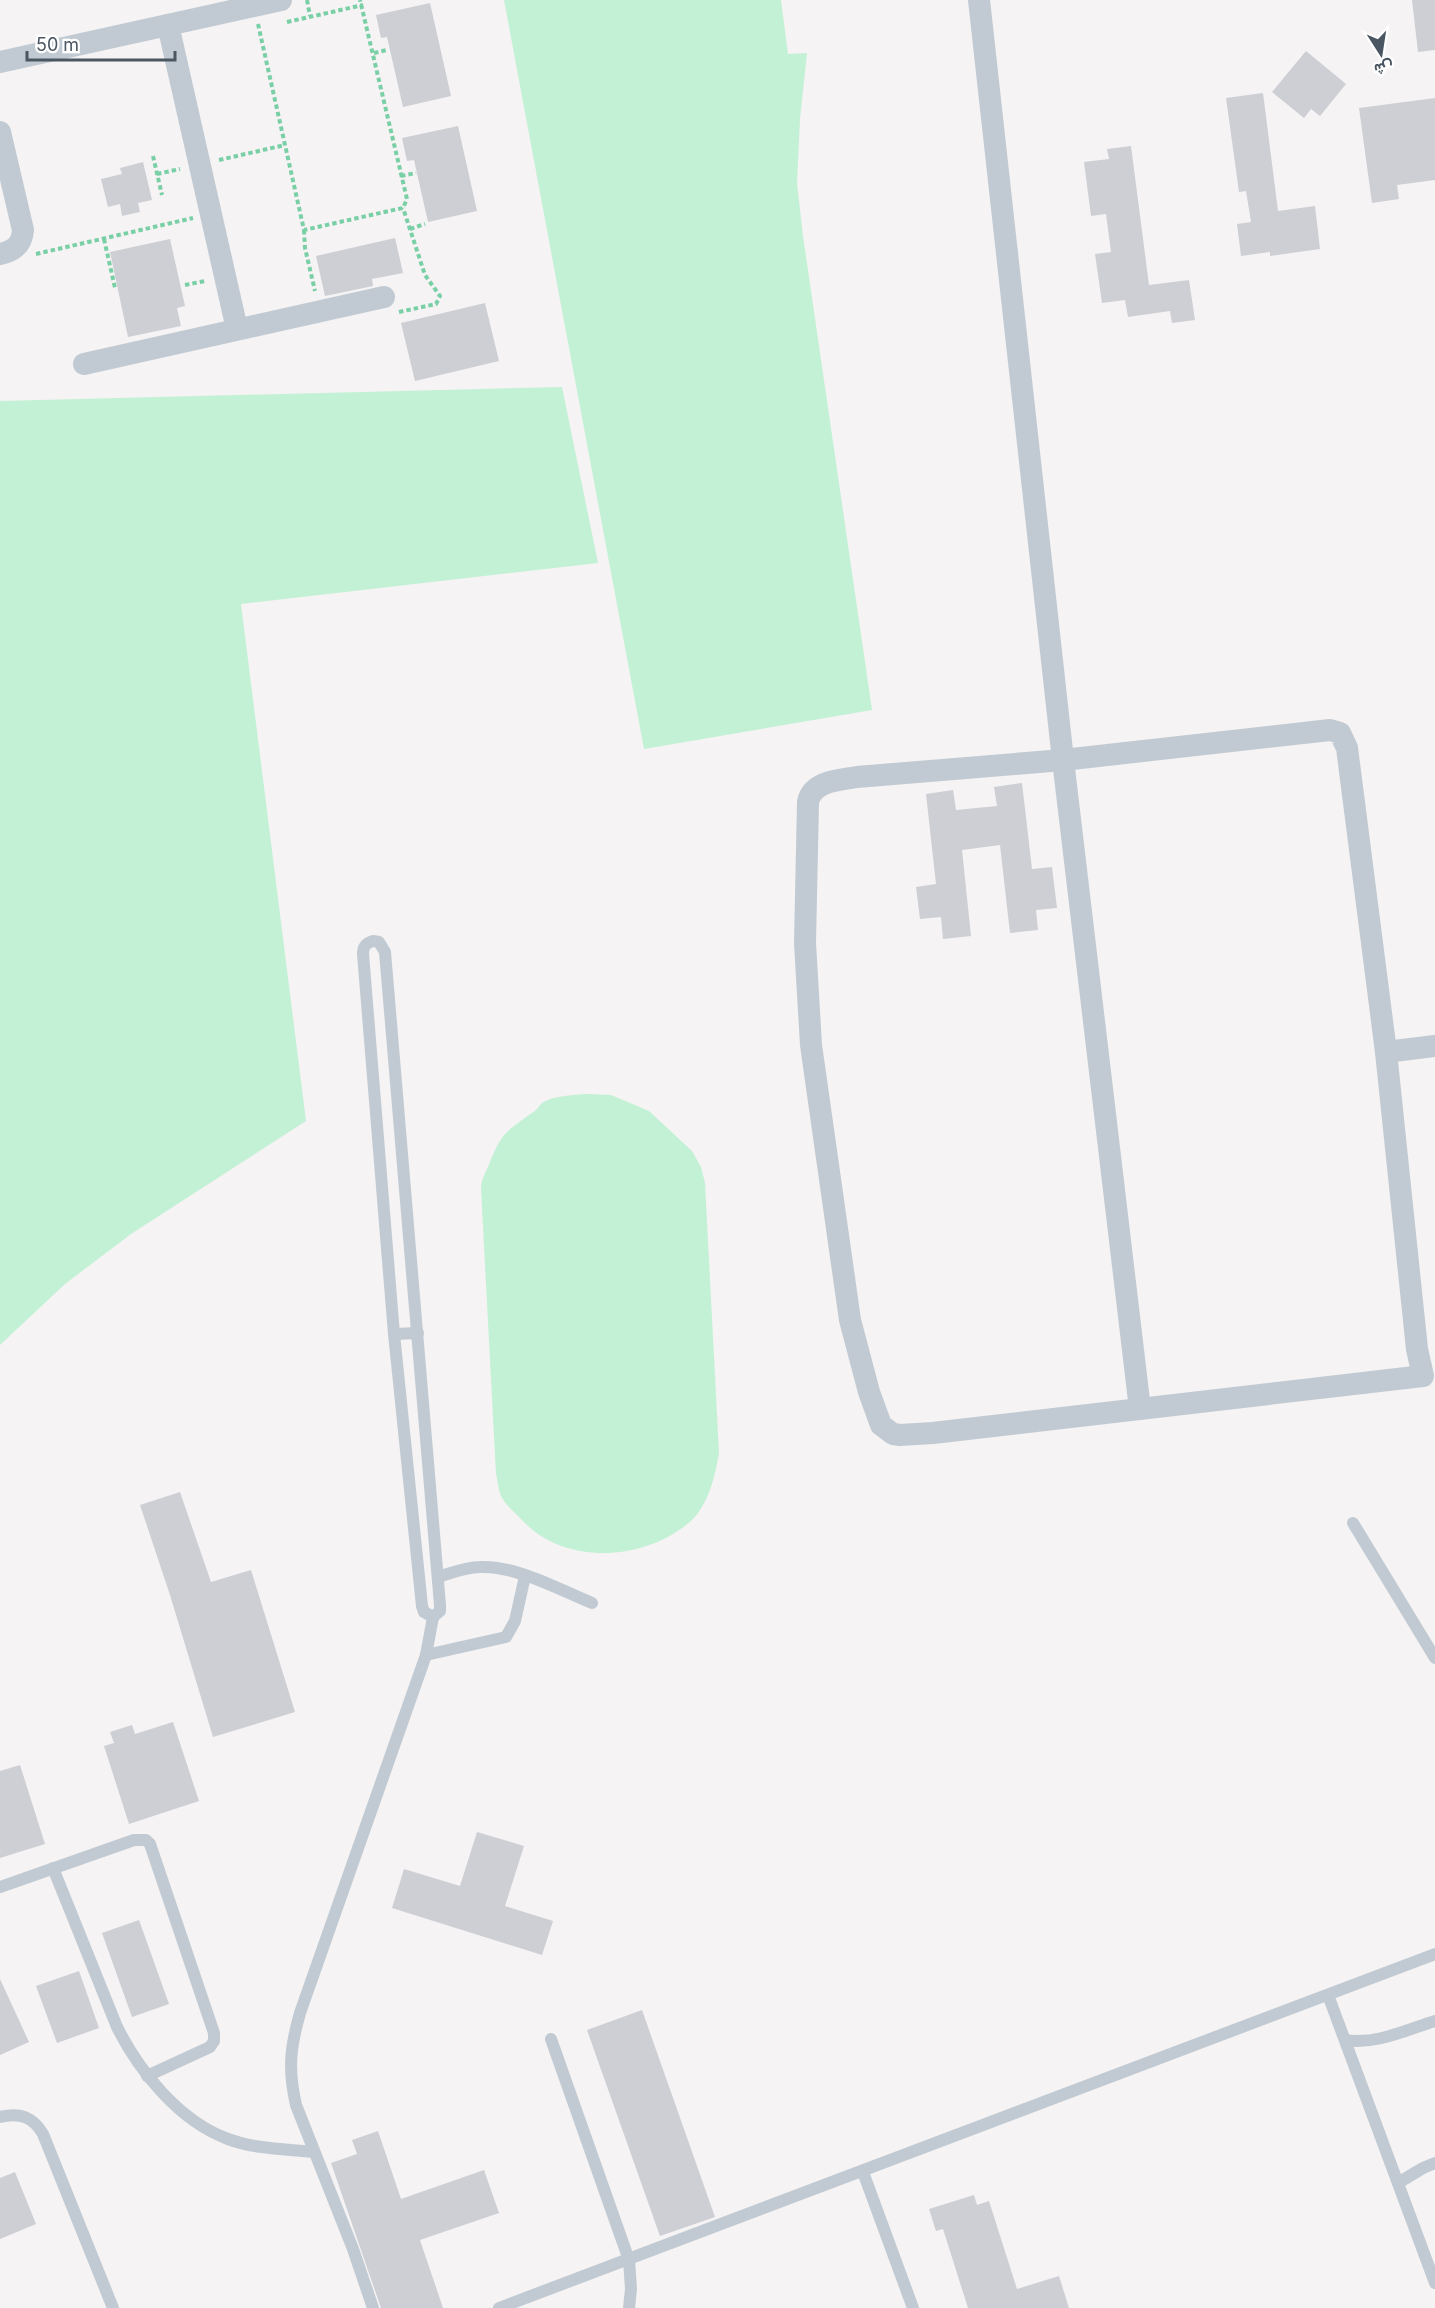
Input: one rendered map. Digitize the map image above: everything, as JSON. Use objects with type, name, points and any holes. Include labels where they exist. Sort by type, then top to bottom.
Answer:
[{"type":"street","points":[[0,62],[168,25],[257,17],[281,0]]},
{"type":"street","points":[[979,0],[1063,760],[1140,1409]]},
{"type":"street","points":[[168,25],[237,329]]},
{"type":"street","points":[[0,132],[23,231],[22,238],[7,251]]},
{"type":"street","points":[[84,364],[384,297]]},
{"type":"street","points":[[1330,730],[1340,733],[1347,748],[1386,1052],[1414,1330],[1419,1361],[1429,1375],[910,1435],[893,1434],[881,1425],[869,1392],[850,1320],[815,1088],[805,943],[808,802],[811,792],[836,780],[857,777],[1063,760],[1330,730]]},
{"type":"street","points":[[1386,1052],[1435,1046]]},
{"type":"lane","points":[[373,2308],[353,2249],[296,2105],[289,2062],[292,2039],[426,1655],[433,1617],[440,1611],[385,952],[379,942],[373,940],[363,948],[363,954],[394,1334],[422,1606],[424,1612],[433,1617]]},
{"type":"lane","points":[[394,1334],[418,1333]]},
{"type":"lane","points":[[1353,1523],[1435,1658]]},
{"type":"lane","points":[[438,1577],[478,1566],[506,1570],[592,1603]]},
{"type":"lane","points":[[426,1655],[506,1637],[515,1621],[525,1576]]},
{"type":"lane","points":[[0,1887],[134,1840],[146,1840],[150,1844],[214,2033],[214,2041],[210,2047],[147,2076]]},
{"type":"lane","points":[[53,1868],[117,2027],[129,2051],[147,2076],[168,2098],[211,2132],[237,2141],[314,2152]]},
{"type":"lane","points":[[499,2308],[864,2172],[1435,1954]]},
{"type":"lane","points":[[1328,1995],[1435,2283]]},
{"type":"lane","points":[[1345,2040],[1367,2042],[1435,2021]]},
{"type":"lane","points":[[551,2039],[629,2260],[631,2289],[629,2308]]},
{"type":"lane","points":[[0,2117],[18,2115],[29,2118],[43,2134],[113,2308]]},
{"type":"lane","points":[[1398,2183],[1435,2163]]},
{"type":"lane","points":[[864,2172],[913,2308]]},
{"type":"path","points":[[307,0],[310,16]]},
{"type":"path","points":[[360,0],[406,199],[404,208],[425,275],[440,296],[436,304],[400,312],[395,294],[384,297]]},
{"type":"path","points":[[279,23],[363,5]]},
{"type":"path","points":[[257,17],[269,26]]},
{"type":"path","points":[[257,17],[304,230],[304,248],[314,289],[316,312]]},
{"type":"path","points":[[374,54],[387,50]]},
{"type":"path","points":[[153,156],[162,195]]},
{"type":"path","points":[[401,176],[416,173]]},
{"type":"path","points":[[304,230],[404,208]]},
{"type":"path","points":[[7,251],[40,253],[211,214]]},
{"type":"path","points":[[410,229],[425,224]]},
{"type":"path","points":[[104,239],[116,288]]},
{"type":"green space","points":[[504,0],[781,0],[788,54],[807,53],[800,119],[797,183],[872,710],[644,749]]},
{"type":"green space","points":[[562,387],[598,563],[241,604],[306,1121],[131,1234],[65,1284],[0,1345],[0,401]]},
{"type":"green space","points":[[588,1094],[611,1095],[649,1111],[692,1151],[701,1167],[705,1183],[719,1453],[707,1497],[692,1520],[674,1534],[652,1544],[606,1553],[560,1546],[540,1535],[508,1506],[500,1493],[496,1474],[481,1188],[483,1177],[498,1144],[511,1129],[547,1100]]},
{"type":"building","points":[[1412,0],[1435,0],[1435,50],[1418,52]]},
{"type":"building","points":[[430,3],[451,96],[403,107],[387,37],[381,38],[376,15]]},
{"type":"building","points":[[1306,51],[1346,84],[1320,116],[1311,109],[1304,118],[1272,92]]},
{"type":"building","points":[[1263,93],[1278,211],[1315,206],[1320,249],[1270,256],[1270,252],[1241,256],[1237,224],[1251,222],[1246,191],[1239,192],[1226,98]]},
{"type":"building","points":[[1435,98],[1435,180],[1397,185],[1399,199],[1372,203],[1359,108]]},
{"type":"building","points":[[458,126],[477,211],[428,222],[414,160],[407,161],[402,138]]},
{"type":"building","points":[[1131,146],[1149,285],[1189,280],[1195,320],[1172,323],[1170,311],[1128,317],[1125,300],[1102,303],[1095,254],[1111,252],[1106,214],[1091,216],[1084,162],[1109,159],[1107,149]]},
{"type":"building","points":[[143,162],[152,200],[138,203],[140,212],[122,216],[120,204],[108,207],[101,179],[122,174],[120,168]]},
{"type":"building","points":[[395,238],[403,273],[372,279],[373,286],[325,296],[316,256]]},
{"type":"building","points":[[170,239],[185,306],[177,308],[181,326],[128,337],[110,252]]},
{"type":"building","points":[[485,303],[499,361],[415,381],[401,323]]},
{"type":"building","points":[[1022,783],[1032,869],[1052,867],[1057,908],[1036,910],[1038,930],[1010,933],[1000,845],[962,850],[971,936],[943,939],[941,917],[920,919],[916,887],[936,884],[926,794],[953,790],[956,810],[997,806],[994,787]]},
{"type":"building","points":[[180,1492],[211,1582],[251,1570],[295,1712],[213,1737],[140,1505]]},
{"type":"building","points":[[173,1722],[199,1801],[129,1824],[104,1746],[114,1743],[110,1732],[132,1725],[135,1734]]},
{"type":"building","points":[[20,1765],[45,1844],[0,1858],[0,1771]]},
{"type":"building","points":[[477,1832],[524,1846],[505,1906],[553,1921],[542,1955],[392,1908],[404,1869],[460,1886]]},
{"type":"building","points":[[139,1920],[169,2004],[132,2017],[102,1933]]},
{"type":"building","points":[[79,1971],[99,2028],[57,2043],[36,1986]]},
{"type":"building","points":[[0,1979],[29,2042],[0,2055]]},
{"type":"building","points":[[642,2010],[715,2217],[660,2236],[587,2030]]},
{"type":"building","points":[[378,2131],[401,2199],[484,2170],[499,2213],[420,2240],[443,2308],[381,2308],[331,2163],[357,2154],[352,2140]]},
{"type":"building","points":[[15,2172],[36,2224],[0,2239],[0,2178]]},
{"type":"building","points":[[974,2195],[977,2205],[989,2201],[1017,2289],[1059,2276],[1069,2308],[968,2308],[943,2229],[936,2231],[929,2209]]}]
